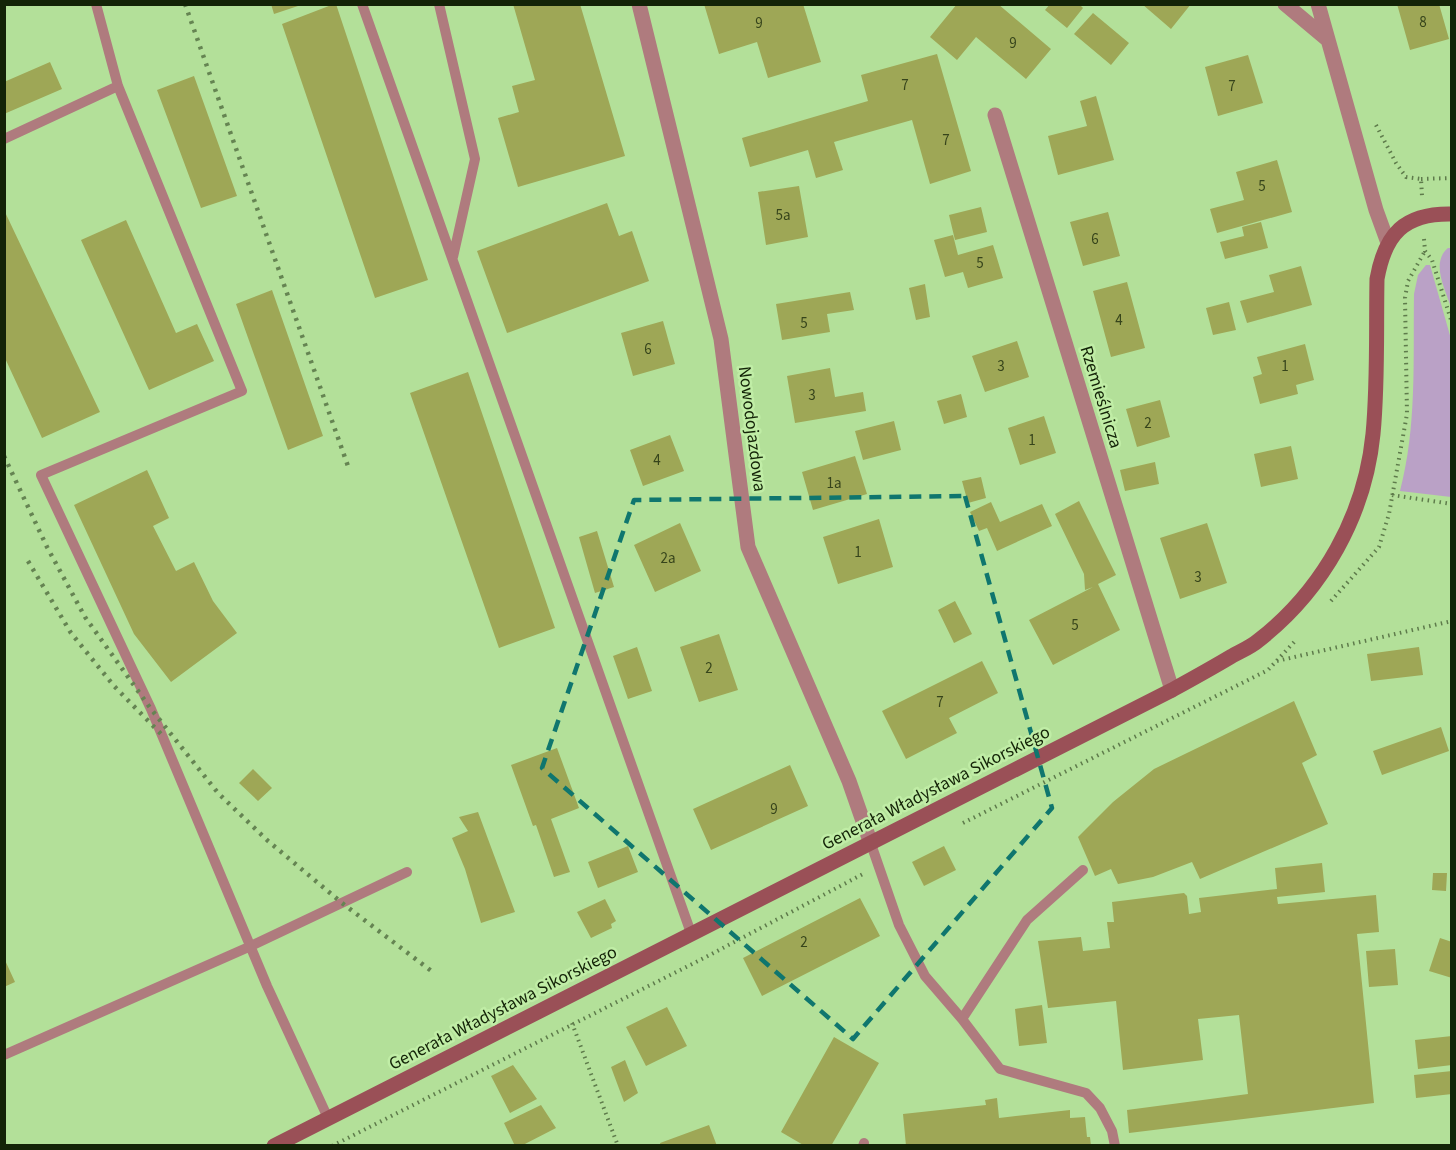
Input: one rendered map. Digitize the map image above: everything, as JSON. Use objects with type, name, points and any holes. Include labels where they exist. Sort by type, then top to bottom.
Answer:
[{"type":"street","name":"Nowodojazdowa","points":[[639,4],[721,339],[748,547],[849,781],[871,844]]},
{"type":"street","points":[[1285,4],[1328,40]]},
{"type":"street","points":[[1318,4],[1378,218],[1388,243]]},
{"type":"street","name":"Rzemieślnicza","points":[[995,115],[1172,690]]},
{"type":"street","points":[[1388,243],[1393,235],[1407,224],[1423,216],[1452,214]]},
{"type":"street","name":"Generała Władysława Sikorskiego","points":[[274,1146],[1172,690],[1258,642],[1290,613],[1318,581],[1344,535],[1356,507],[1366,476],[1373,436],[1377,279],[1382,253],[1388,243]]},
{"type":"lane","points":[[96,4],[118,86],[242,391],[41,475],[151,709],[267,986],[327,1118]]},
{"type":"lane","points":[[362,4],[691,933]]},
{"type":"lane","points":[[439,4],[475,159],[453,258]]},
{"type":"lane","points":[[4,138],[118,86]]},
{"type":"lane","points":[[871,844],[899,925],[926,976],[962,1018],[1000,1069],[1086,1093],[1100,1108],[1112,1131],[1114,1146]]},
{"type":"lane","points":[[962,1018],[1027,920],[1083,870]]},
{"type":"lane","points":[[4,1055],[251,946],[407,872]]},
{"type":"path","points":[[1370,117],[1382,132],[1396,163],[1406,177],[1452,178]]},
{"type":"path","points":[[1421,179],[1422,193]]},
{"type":"path","points":[[1425,251],[1432,260],[1452,323]]},
{"type":"path","points":[[1392,495],[1452,504]]},
{"type":"path","points":[[1276,661],[1452,621]]},
{"type":"path","points":[[960,824],[1268,670],[1284,653]]},
{"type":"path","points":[[332,1146],[724,947],[878,865]]},
{"type":"path","points":[[572,1023],[618,1146]]},
{"type":"highlighted area","points":[[965,496],[1052,808],[853,1039],[542,768],[634,500]]},
{"type":"shaded area","points":[[1448,248],[1451,248],[1451,308],[1440,269],[1440,261]]},
{"type":"shaded area","points":[[1426,265],[1430,265],[1451,339],[1451,497],[1400,491],[1412,418],[1414,294],[1418,275]]},
{"type":"building","points":[[271,4],[301,4],[301,5],[274,14]]},
{"type":"building","points":[[336,4],[428,280],[375,298],[282,24]]},
{"type":"building","points":[[513,4],[580,4],[625,156],[518,187],[498,118],[519,112],[512,86],[535,80]]},
{"type":"building","points":[[704,4],[803,4],[821,62],[768,78],[757,42],[719,54]]},
{"type":"building","points":[[957,4],[998,4],[1051,49],[1026,79],[976,37],[957,60],[930,37]]},
{"type":"building","points":[[1050,4],[1079,4],[1083,8],[1067,28],[1045,10]]},
{"type":"building","points":[[1142,4],[1191,4],[1171,29]]},
{"type":"building","points":[[1397,4],[1439,4],[1449,39],[1410,50]]},
{"type":"building","points":[[1093,13],[1129,43],[1111,65],[1074,34]]},
{"type":"building","points":[[937,54],[971,171],[930,184],[912,120],[834,142],[843,170],[816,178],[808,150],[750,167],[742,138],[868,101],[861,75]]},
{"type":"building","points":[[1248,55],[1263,103],[1218,116],[1205,67]]},
{"type":"building","points":[[50,62],[62,89],[4,114],[4,82]]},
{"type":"building","points":[[194,76],[237,196],[201,208],[157,90]]},
{"type":"building","points":[[1096,96],[1114,160],[1058,175],[1048,136],[1087,126],[1080,101]]},
{"type":"building","points":[[1277,160],[1292,212],[1217,233],[1210,209],[1244,200],[1236,172]]},
{"type":"building","points":[[799,186],[808,237],[766,245],[758,192]]},
{"type":"building","points":[[607,203],[619,236],[632,231],[649,281],[507,333],[477,251]]},
{"type":"building","points":[[981,207],[987,232],[955,240],[949,215]]},
{"type":"building","points":[[4,210],[100,412],[42,438],[4,356]]},
{"type":"building","points":[[1108,212],[1120,256],[1083,266],[1070,222]]},
{"type":"building","points":[[126,220],[176,333],[197,324],[214,361],[149,390],[81,240]]},
{"type":"building","points":[[1261,222],[1268,248],[1225,259],[1220,242],[1244,236],[1242,227]]},
{"type":"building","points":[[953,235],[958,255],[993,245],[1003,278],[968,288],[963,272],[945,277],[934,240]]},
{"type":"building","points":[[1301,266],[1312,305],[1247,323],[1240,301],[1274,292],[1269,275]]},
{"type":"building","points":[[1127,282],[1145,348],[1111,357],[1093,291]]},
{"type":"building","points":[[925,284],[930,317],[916,320],[909,288]]},
{"type":"building","points":[[272,290],[323,436],[288,450],[236,304]]},
{"type":"building","points":[[850,292],[854,310],[827,314],[830,332],[782,340],[776,304]]},
{"type":"building","points":[[1229,302],[1236,330],[1213,335],[1206,308]]},
{"type":"building","points":[[663,321],[675,364],[633,376],[621,333]]},
{"type":"building","points":[[1017,341],[1029,377],[985,392],[972,356]]},
{"type":"building","points":[[1305,344],[1314,380],[1296,385],[1298,394],[1260,404],[1253,377],[1262,374],[1257,357]]},
{"type":"building","points":[[830,368],[835,397],[863,392],[866,411],[795,423],[787,376]]},
{"type":"building","points":[[468,372],[555,628],[499,648],[410,393]]},
{"type":"building","points":[[961,394],[967,417],[944,424],[937,401]]},
{"type":"building","points":[[1160,400],[1170,437],[1137,447],[1126,409]]},
{"type":"building","points":[[1044,416],[1056,453],[1020,465],[1008,428]]},
{"type":"building","points":[[894,421],[901,450],[863,460],[855,431]]},
{"type":"building","points":[[670,435],[684,471],[643,486],[630,450]]},
{"type":"building","points":[[1291,446],[1298,479],[1261,487],[1254,454]]},
{"type":"building","points":[[855,456],[867,494],[813,510],[802,472]]},
{"type":"building","points":[[1155,462],[1159,484],[1125,491],[1120,470]]},
{"type":"building","points":[[147,470],[169,518],[153,526],[176,571],[194,562],[213,601],[237,633],[171,682],[134,634],[74,505]]},
{"type":"building","points":[[981,477],[986,498],[968,503],[962,481]]},
{"type":"building","points":[[1079,501],[1116,575],[1098,584],[1120,630],[1053,665],[1029,620],[1093,587],[1085,590],[1084,574],[1055,514]]},
{"type":"building","points":[[991,502],[1000,522],[1042,504],[1052,526],[997,551],[987,528],[979,531],[970,512]]},
{"type":"building","points":[[879,519],[893,567],[838,584],[823,537]]},
{"type":"building","points":[[680,523],[701,571],[655,592],[634,545]]},
{"type":"building","points":[[1207,523],[1227,583],[1180,599],[1160,538]]},
{"type":"building","points":[[597,531],[614,587],[595,593],[579,537]]},
{"type":"building","points":[[955,601],[972,634],[954,643],[938,610]]},
{"type":"building","points":[[719,634],[738,690],[699,702],[680,647]]},
{"type":"building","points":[[637,647],[652,691],[628,699],[613,656]]},
{"type":"building","points":[[1419,647],[1423,675],[1371,681],[1367,654]]},
{"type":"building","points":[[982,661],[998,693],[949,718],[957,733],[906,759],[882,711]]},
{"type":"building","points":[[1294,701],[1317,755],[1302,763],[1328,824],[1200,879],[1192,862],[1153,877],[1118,884],[1111,869],[1095,876],[1078,837],[1113,802],[1154,769]]},
{"type":"building","points":[[1441,727],[1449,751],[1382,775],[1373,751]]},
{"type":"building","points":[[557,748],[579,808],[551,819],[570,872],[554,877],[536,825],[533,826],[511,765]]},
{"type":"building","points":[[790,765],[808,806],[711,850],[693,809]]},
{"type":"building","points":[[253,769],[272,788],[258,801],[239,783]]},
{"type":"building","points":[[478,812],[515,912],[481,923],[465,869],[452,838],[468,831],[459,817]]},
{"type":"building","points":[[628,846],[638,872],[598,888],[588,862]]},
{"type":"building","points":[[944,846],[956,870],[924,886],[912,862]]},
{"type":"building","points":[[1322,863],[1325,892],[1277,897],[1278,904],[1376,895],[1379,932],[1357,934],[1374,1103],[1129,1133],[1127,1110],[1248,1094],[1239,1015],[1198,1019],[1203,1060],[1123,1070],[1116,1001],[1048,1008],[1038,941],[1081,937],[1083,951],[1110,948],[1107,922],[1114,922],[1112,902],[1184,893],[1187,896],[1189,914],[1201,912],[1199,898],[1277,889],[1275,868]]},
{"type":"building","points":[[1433,873],[1447,873],[1446,891],[1432,890]]},
{"type":"building","points":[[860,898],[880,936],[762,996],[743,958]]},
{"type":"building","points":[[605,899],[616,921],[611,924],[612,928],[591,938],[577,912]]},
{"type":"building","points":[[1440,938],[1452,942],[1452,978],[1429,971]]},
{"type":"building","points":[[1395,949],[1398,985],[1369,987],[1366,951]]},
{"type":"building","points":[[4,958],[15,982],[4,987]]},
{"type":"building","points":[[1042,1005],[1047,1043],[1019,1046],[1015,1009]]},
{"type":"building","points":[[667,1007],[687,1046],[646,1066],[626,1027]]},
{"type":"building","points":[[1452,1036],[1452,1065],[1418,1069],[1415,1040]]},
{"type":"building","points":[[834,1037],[879,1063],[831,1146],[805,1146],[781,1132]]},
{"type":"building","points":[[625,1060],[638,1093],[624,1102],[611,1067]]},
{"type":"building","points":[[513,1065],[537,1099],[510,1113],[491,1076]]},
{"type":"building","points":[[1452,1071],[1452,1094],[1416,1098],[1414,1075]]},
{"type":"building","points":[[997,1098],[999,1118],[1070,1110],[1070,1118],[1085,1117],[1087,1137],[1090,1137],[1091,1146],[906,1146],[903,1114],[986,1105],[985,1100]]},
{"type":"building","points":[[541,1105],[556,1128],[521,1146],[515,1146],[504,1123]]},
{"type":"building","points":[[709,1125],[717,1146],[661,1146],[660,1143]]},
{"type":"railway","points":[[185,4],[349,469]]},
{"type":"railway","points":[[4,456],[47,547],[85,617],[151,709],[218,793],[268,841],[342,903],[434,973]]},
{"type":"railway","points":[[28,561],[71,633],[114,686],[162,735]]}]
